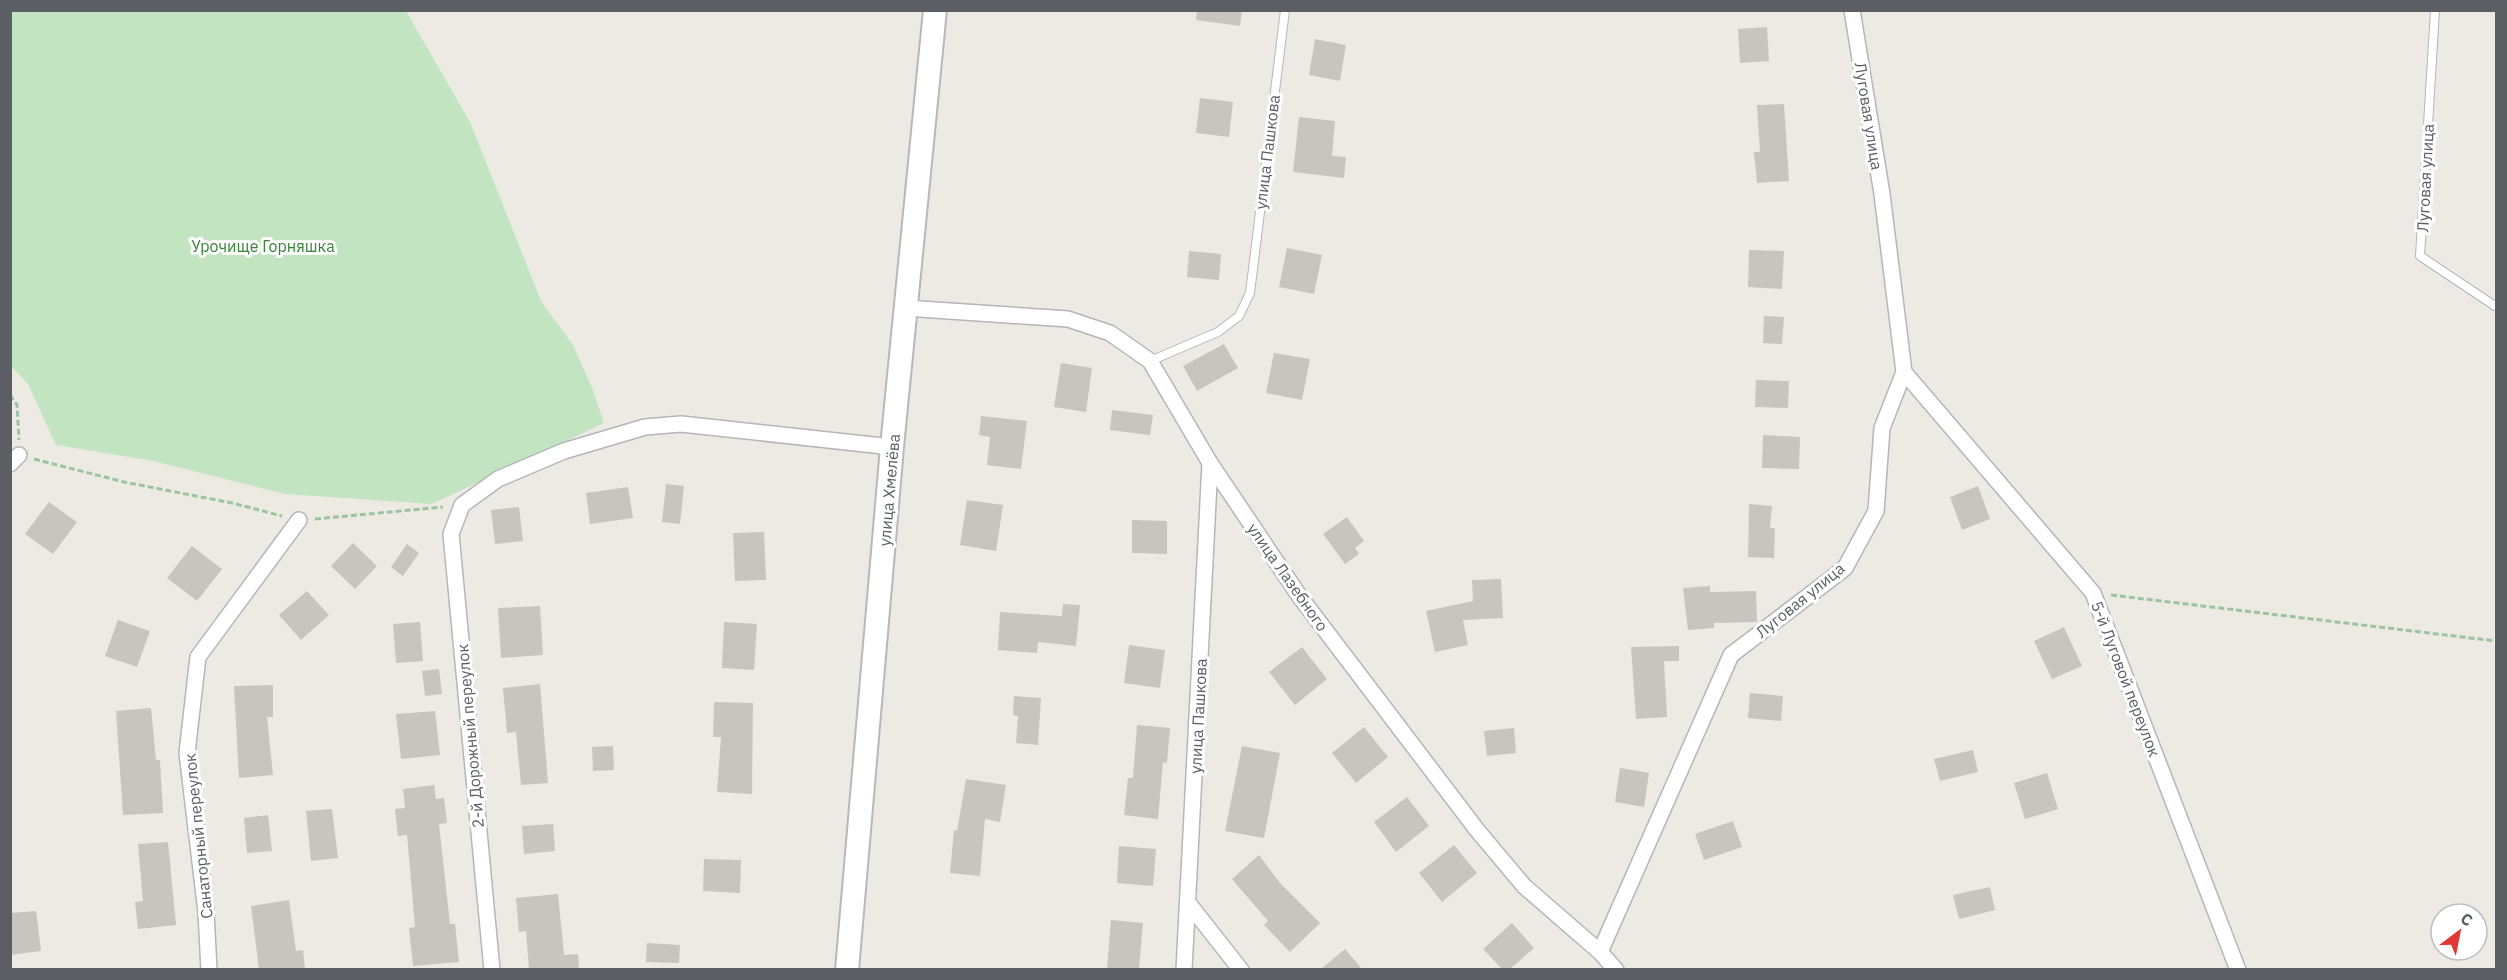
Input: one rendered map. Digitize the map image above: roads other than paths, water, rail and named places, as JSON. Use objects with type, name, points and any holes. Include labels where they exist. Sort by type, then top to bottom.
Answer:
[{"type":"main road","points":[[905,308],[908,202],[920,10]]},
{"type":"main road","name":"улица Хмелёва","points":[[847,969],[892,447],[935,10]]},
{"type":"street","name":"Луговая улица","points":[[1600,952],[1731,655],[1845,568],[1876,511],[1882,428],[1904,372],[1882,194],[1852,10]]},
{"type":"street","name":"улица Лазебного","points":[[905,308],[1068,318],[1110,333],[1150,361],[1210,463],[1300,597],[1477,830],[1524,886],[1600,952],[1616,969]]},
{"type":"street","name":"5-й Луговой переулок","points":[[1904,372],[2093,593],[2238,969]]},
{"type":"street","name":"2-й Дорожный переулок","points":[[492,969],[451,534],[462,505],[498,479],[564,451],[645,427],[681,424],[892,447]]},
{"type":"street","name":"улица Пашкова","points":[[1184,969],[1210,463]]},
{"type":"street","name":"Санаторный переулок","points":[[209,969],[206,912],[188,753],[198,657],[299,520]]},
{"type":"street","points":[[1189,904],[1241,969]]},
{"type":"lane","name":"улица Пашкова","points":[[1150,361],[1218,332],[1239,316],[1250,293],[1284,10]]},
{"type":"lane","name":"Луговая улица","points":[[2435,10],[2420,256],[2495,306]]},
{"type":"park label","name":"Урочище Горняшка","points":[[263,246]]}]
